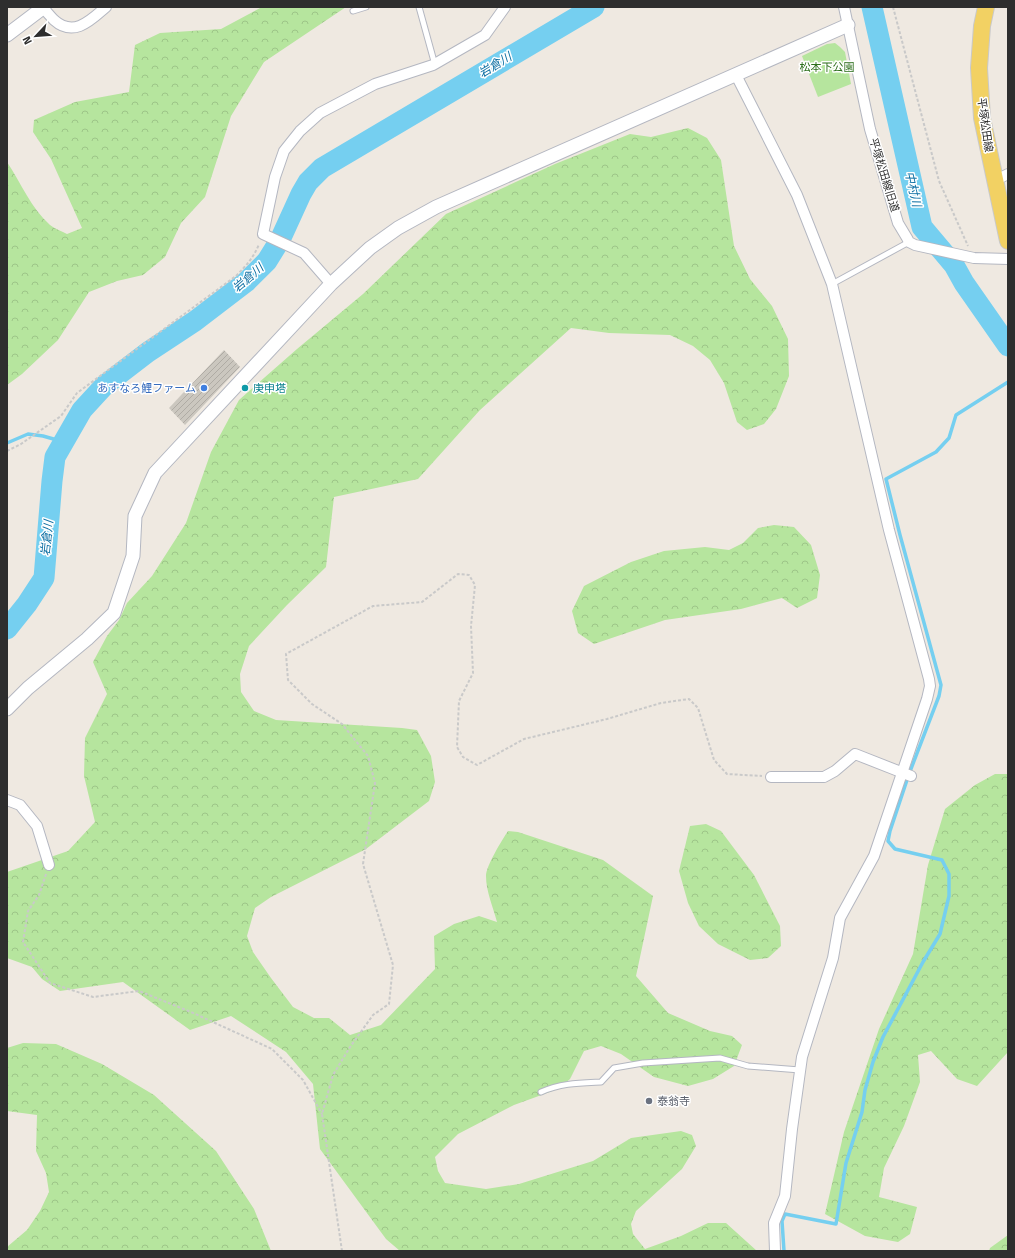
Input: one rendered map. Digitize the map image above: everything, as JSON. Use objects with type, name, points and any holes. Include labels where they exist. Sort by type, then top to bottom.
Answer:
[{"type":"main road","name":"平塚松田線","points":[[986,7],[982,26],[979,68],[982,118],[1001,177],[1008,241]]},
{"type":"street","points":[[7,35],[44,7],[54,21],[70,28],[81,26],[90,22],[106,7]]},
{"type":"street","points":[[331,284],[304,253],[267,236],[275,177],[284,151],[300,131],[320,113],[375,84],[435,65],[484,34],[505,7]]},
{"type":"street","name":"平塚松田線旧道","points":[[844,7],[870,128],[898,223],[909,242]]},
{"type":"street","points":[[7,709],[28,688],[87,639],[114,613],[133,556],[135,516],[155,473],[331,284],[370,248],[398,228],[436,207],[848,25]]},
{"type":"street","points":[[736,75],[797,195],[832,284],[889,530],[930,686],[907,774],[874,856],[840,918],[833,958],[802,1057],[785,1196],[774,1223],[775,1251]]},
{"type":"street","points":[[909,242],[924,247],[970,257],[1008,259]]},
{"type":"street","points":[[771,777],[824,777],[835,771],[855,754],[907,774]]},
{"type":"street","points":[[7,800],[20,805],[37,826],[49,865]]},
{"type":"lane","points":[[353,11],[366,7]]},
{"type":"lane","points":[[419,7],[435,65]]},
{"type":"lane","points":[[832,284],[909,242]]},
{"type":"lane","points":[[541,1092],[558,1085],[601,1082],[614,1068],[643,1063],[720,1058],[748,1066],[800,1070]]},
{"type":"path","points":[[893,7],[939,181],[970,257]]},
{"type":"path","points":[[7,451],[21,444],[56,420],[61,416],[77,393],[236,276],[248,264],[267,236]]},
{"type":"path","points":[[322,1114],[333,1075],[350,1047],[373,1016],[390,1004],[393,965],[363,864],[375,783],[368,756],[342,724],[312,704],[288,680],[286,654],[373,606],[422,602],[458,574],[469,575],[475,585],[471,626],[473,673],[459,701],[457,747],[463,757],[477,765],[524,739],[607,719],[660,703],[689,698],[698,708],[714,760],[727,774],[771,777]]},
{"type":"path","points":[[49,865],[39,895],[28,911],[23,942],[50,983],[93,997],[140,991],[191,1012],[272,1049],[303,1080],[322,1114],[342,1251]]},
{"type":"green space","points":[[262,7],[346,7],[264,62],[231,116],[205,197],[181,223],[165,257],[143,275],[117,281],[89,292],[58,340],[22,374],[7,385],[7,162],[37,211],[50,225],[67,234],[82,228],[51,159],[33,132],[34,120],[75,102],[129,92],[135,45],[160,33],[221,29]]},
{"type":"green space","name":"松本下公園","points":[[835,43],[845,52],[851,84],[818,97],[802,56],[827,44]]},
{"type":"green space","points":[[688,128],[707,138],[721,160],[734,246],[750,279],[772,306],[788,339],[789,376],[776,409],[764,424],[747,430],[737,422],[724,383],[710,360],[693,346],[670,335],[609,333],[571,328],[480,410],[418,479],[334,497],[326,567],[287,605],[249,646],[240,674],[241,692],[254,711],[276,720],[417,730],[431,756],[435,782],[429,801],[366,849],[271,897],[255,908],[247,936],[253,952],[293,1007],[314,1018],[329,1018],[350,1035],[381,1025],[435,969],[434,936],[454,924],[479,916],[497,922],[488,893],[486,876],[491,860],[508,831],[518,832],[603,860],[653,896],[636,976],[668,1013],[710,1031],[732,1036],[742,1045],[734,1066],[713,1079],[688,1086],[654,1077],[621,1054],[601,1046],[584,1051],[570,1079],[558,1089],[514,1105],[458,1134],[435,1157],[438,1171],[445,1183],[486,1189],[519,1184],[593,1161],[631,1138],[681,1131],[692,1135],[696,1146],[682,1169],[636,1211],[631,1224],[633,1234],[645,1249],[681,1236],[708,1223],[726,1223],[757,1251],[400,1251],[386,1239],[320,1149],[313,1084],[286,1052],[231,1016],[190,1030],[123,982],[60,991],[42,979],[32,967],[7,958],[7,872],[68,851],[95,822],[84,776],[85,738],[107,694],[93,662],[107,636],[119,620],[127,603],[152,576],[186,523],[211,452],[239,400],[363,294],[446,214],[555,164],[630,134],[651,137]]},
{"type":"green space","points":[[774,525],[794,527],[811,545],[820,575],[817,598],[797,608],[782,598],[741,609],[665,620],[594,644],[578,633],[572,611],[584,586],[631,562],[664,551],[705,547],[729,550],[743,543],[758,528]]},
{"type":"green space","points":[[995,774],[1008,774],[1008,1052],[977,1086],[957,1079],[931,1051],[918,1055],[920,1082],[904,1126],[884,1168],[879,1197],[917,1207],[910,1234],[898,1242],[865,1236],[825,1214],[844,1132],[879,1029],[913,954],[928,865],[945,809],[975,785]]},
{"type":"green space","points":[[706,824],[721,831],[754,875],[780,926],[781,946],[768,958],[750,960],[718,944],[699,926],[688,903],[679,871],[690,826]]},
{"type":"green space","points":[[23,1043],[56,1044],[102,1064],[154,1095],[216,1151],[254,1209],[271,1251],[7,1251],[7,1247],[27,1230],[40,1211],[49,1192],[46,1173],[36,1151],[37,1115],[7,1111],[7,1048]]},
{"type":"green space","points":[[1008,1235],[1008,1251],[989,1251],[990,1248]]},
{"type":"building","name":"あすなろ鯉ファーム","points":[[224,350],[240,367],[185,425],[169,408]]},
{"type":"waterway","name":"岩倉川","points":[[7,629],[27,604],[44,578],[55,457],[82,410],[105,385],[148,352],[195,321],[246,282],[267,261],[280,240],[308,182],[322,168],[594,7]]},
{"type":"waterway","name":"中村川","points":[[872,7],[922,227],[954,265],[964,283],[1008,346]]},
{"type":"waterway","points":[[784,1251],[782,1221],[785,1214],[836,1224],[846,1163],[862,1112],[865,1090],[873,1062],[883,1037],[923,962],[940,934],[949,896],[949,874],[942,860],[895,849],[888,841],[909,774],[939,696],[941,685],[886,479],[936,452],[949,438],[956,415],[1008,382]]},
{"type":"waterway","points":[[7,443],[28,434],[43,436],[64,442]]},
{"type":"place","name":"あすなろ鯉ファーム","points":[[204,388]]},
{"type":"place","name":"庚申塔","points":[[245,388]]},
{"type":"place","name":"泰翁寺","points":[[649,1101]]}]
